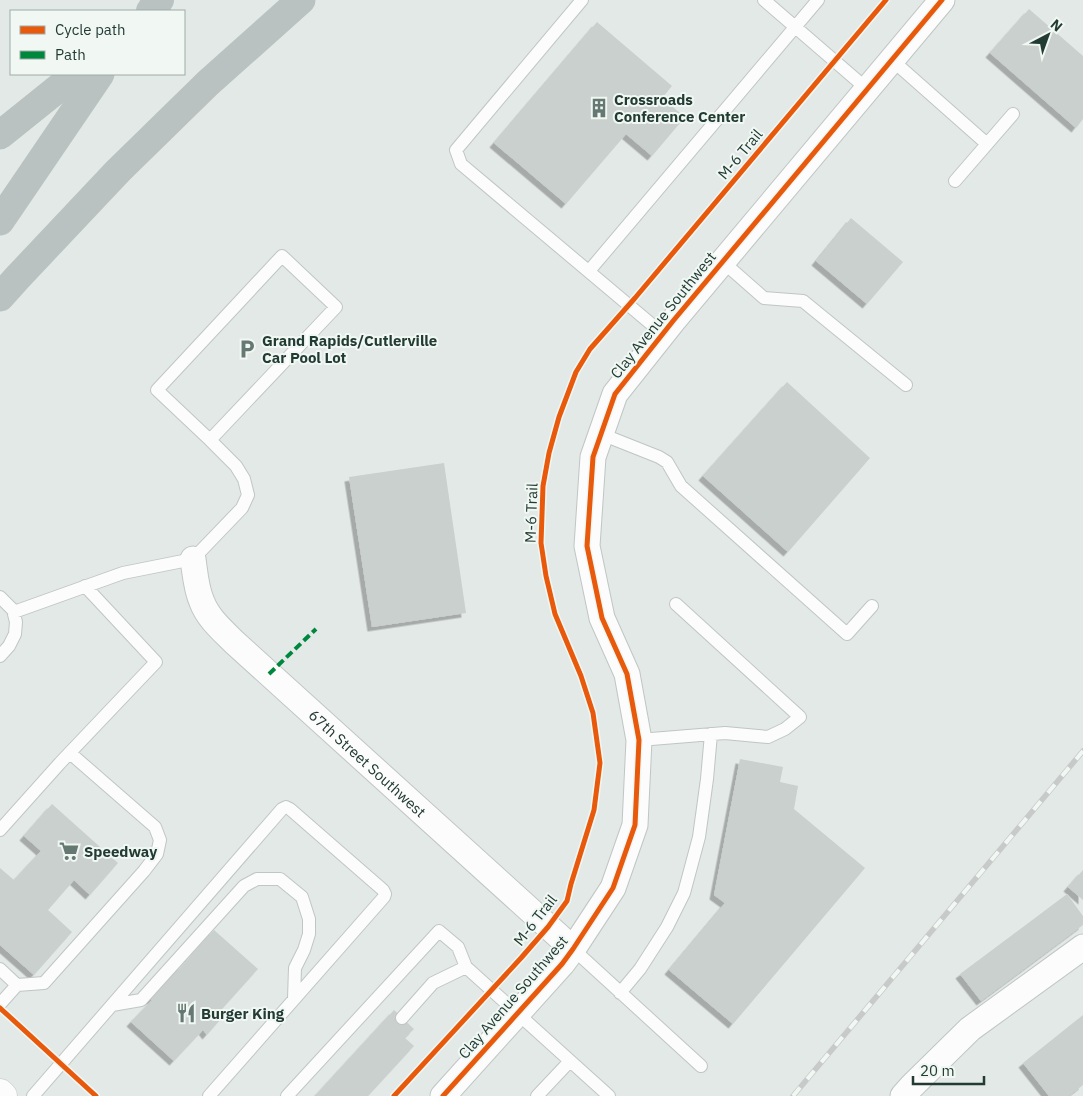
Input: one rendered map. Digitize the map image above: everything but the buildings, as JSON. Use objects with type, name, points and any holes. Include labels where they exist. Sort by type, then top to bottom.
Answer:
[{"type":"highway","points":[[151,10],[161,0]]},
{"type":"highway","points":[[158,10],[172,0]]},
{"type":"highway","points":[[0,297],[118,171],[208,83],[301,0]]},
{"type":"highway","points":[[0,135],[75,75]]},
{"type":"highway","points":[[0,221],[99,75]]},
{"type":"street","name":"Clay Avenue Southwest","points":[[443,1096],[562,964],[573,949],[613,888],[635,824],[639,740],[627,674],[602,618],[587,546],[593,457],[615,394],[722,262],[942,0]]},
{"type":"street","name":"67th Street Southwest","points":[[193,559],[196,582],[202,602],[215,623],[573,949]]},
{"type":"street","points":[[903,1096],[970,1029],[1083,947]]},
{"type":"lane","points":[[582,0],[456,150],[461,164],[663,334]]},
{"type":"lane","points":[[764,0],[868,89]]},
{"type":"lane","points":[[589,272],[818,0]]},
{"type":"lane","points":[[892,60],[987,144]]},
{"type":"lane","points":[[955,182],[1013,114]]},
{"type":"lane","points":[[14,612],[123,573],[193,559],[242,508],[248,495],[244,479],[236,466],[157,390],[282,256],[336,307],[210,440]]},
{"type":"lane","points":[[722,262],[764,298],[803,302],[906,386]]},
{"type":"lane","points":[[601,434],[667,462],[681,486],[847,634],[872,606]]},
{"type":"lane","points":[[0,830],[156,662],[84,586]]},
{"type":"lane","points":[[0,598],[13,610],[16,622],[15,634],[9,646],[0,656]]},
{"type":"lane","points":[[639,740],[725,732],[768,737],[785,729],[800,716],[676,604]]},
{"type":"lane","points":[[620,993],[651,952],[684,893],[699,838],[711,734]]},
{"type":"lane","points":[[0,970],[17,984],[44,983],[157,854],[160,840],[155,827],[70,753]]},
{"type":"lane","points":[[33,1096],[275,816],[286,807],[383,890],[385,894],[209,1096]]},
{"type":"lane","points":[[112,1005],[141,1000],[244,886],[257,879],[280,879],[302,897],[310,919],[310,934],[295,968],[294,999]]},
{"type":"lane","points":[[287,1096],[439,931],[458,947],[466,967],[609,1096]]},
{"type":"lane","points":[[573,949],[701,1066]]},
{"type":"lane","points":[[402,1018],[433,983],[466,967]]},
{"type":"lane","points":[[0,1004],[17,984]]},
{"type":"lane","points":[[538,1096],[570,1061]]},
{"type":"railway","points":[[793,1096],[1083,751]]},
{"type":"marked path","points":[[269,674],[316,629]]},
{"type":"cycle path","name":"M-6 Trail","points":[[394,1096],[521,958],[548,927],[567,901],[594,810],[600,763],[593,713],[581,676],[555,614],[541,543],[543,486],[549,453],[559,417],[576,372],[590,349],[886,0]]},
{"type":"cycle path","points":[[443,1096],[562,964],[573,949],[613,888],[635,825],[639,740],[627,674],[602,618],[587,546],[593,457],[615,394],[673,321],[942,0]]},
{"type":"cycle path","points":[[0,1008],[96,1096]]},
{"type":"place","name":"Crossroads Conference Center","points":[[599,108]]},
{"type":"place","name":"Grand Rapids/Cutlerville Car Pool Lot","points":[[247,349]]},
{"type":"place","name":"Speedway","points":[[69,851]]},
{"type":"place","name":"Burger King","points":[[186,1013]]}]
